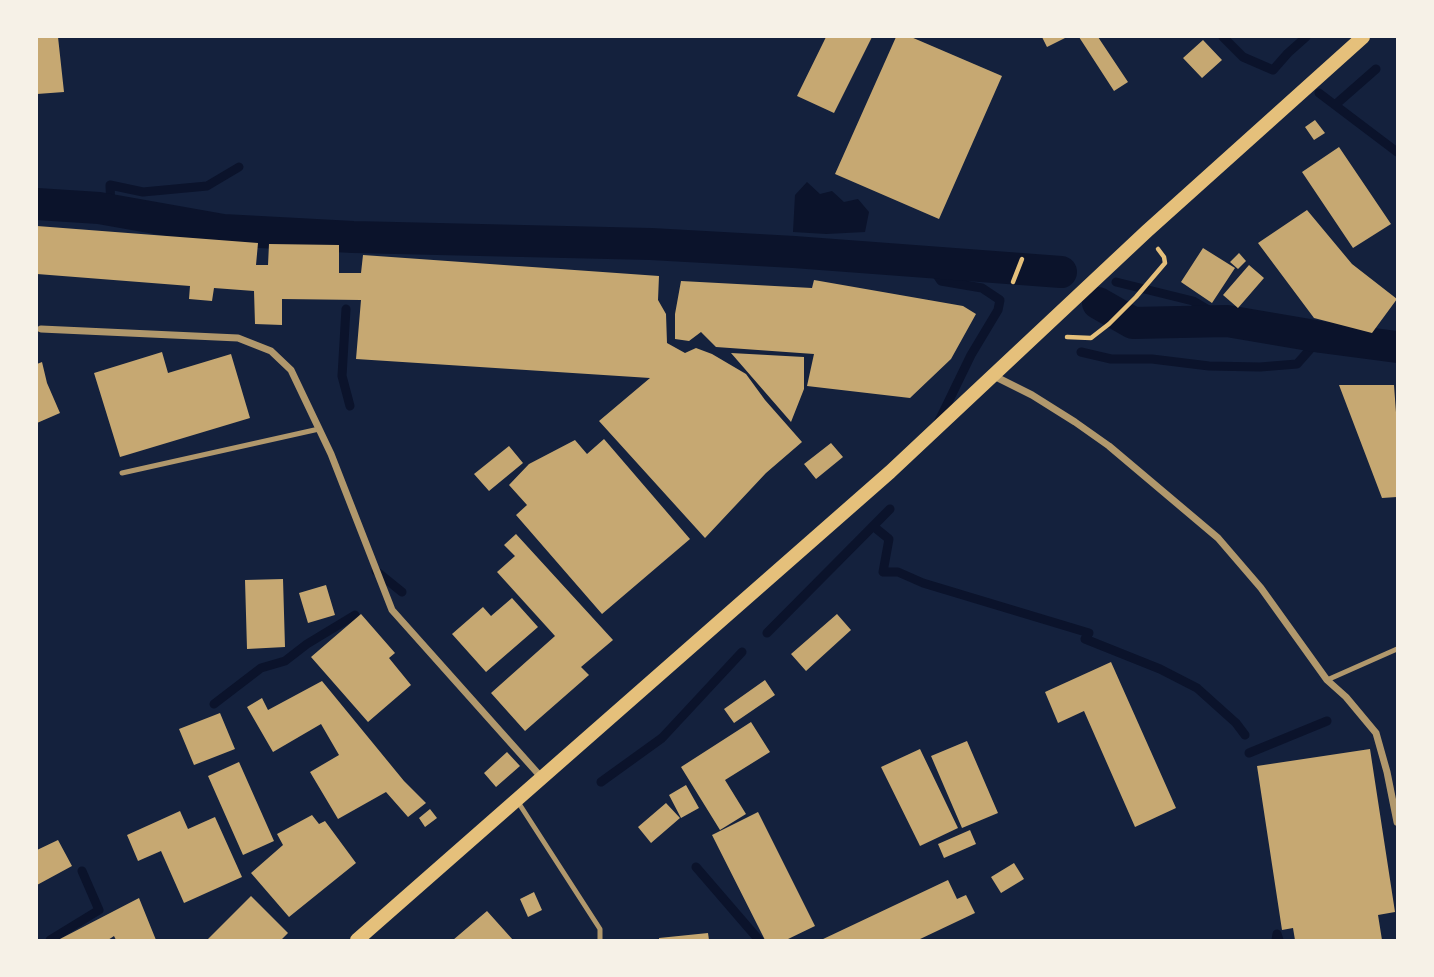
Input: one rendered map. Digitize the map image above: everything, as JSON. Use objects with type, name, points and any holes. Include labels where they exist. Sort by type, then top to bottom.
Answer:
[{"type":"main road","points":[[357,940],[881,480],[1168,211],[1363,37]]},
{"type":"street","points":[[41,329],[238,338],[271,351],[291,370],[331,454],[391,610],[542,778]]},
{"type":"street","points":[[993,375],[1032,394],[1109,446],[1218,538],[1261,588],[1327,680],[1346,697],[1376,733],[1397,821]]},
{"type":"lane","points":[[122,473],[319,429]]},
{"type":"lane","points":[[1327,680],[1397,649]]},
{"type":"lane","points":[[517,799],[600,929],[600,940]]},
{"type":"path","points":[[1013,282],[1022,259]]},
{"type":"path","points":[[1035,336],[1091,338],[1125,309],[1152,279]]},
{"type":"water","points":[[807,182],[820,194],[832,191],[844,202],[858,199],[869,212],[865,232],[793,232],[795,195]]},
{"type":"building","points":[[37,37],[58,37],[64,92],[37,94]]},
{"type":"building","points":[[826,37],[872,37],[834,113],[797,96]]},
{"type":"building","points":[[896,37],[911,37],[1002,76],[939,219],[835,174]]},
{"type":"building","points":[[1042,37],[1067,37],[1047,47]]},
{"type":"building","points":[[1079,37],[1098,37],[1128,82],[1114,91]]},
{"type":"building","points":[[1203,40],[1222,60],[1202,78],[1183,58]]},
{"type":"building","points":[[1315,120],[1325,133],[1314,140],[1305,127]]},
{"type":"building","points":[[1339,147],[1391,224],[1353,248],[1302,172]]},
{"type":"building","points":[[1307,210],[1352,264],[1397,299],[1372,333],[1314,318],[1258,243]]},
{"type":"building","points":[[37,226],[258,243],[256,265],[268,265],[269,244],[339,245],[339,273],[361,273],[363,255],[659,276],[658,300],[666,314],[667,343],[685,353],[696,348],[712,354],[746,374],[802,442],[766,473],[705,538],[599,421],[650,378],[356,359],[361,300],[282,299],[282,325],[255,324],[254,291],[214,288],[212,301],[189,299],[190,286],[37,274]]},
{"type":"building","points":[[1203,248],[1235,268],[1212,303],[1181,282]]},
{"type":"building","points":[[1239,253],[1246,261],[1238,269],[1230,262]]},
{"type":"building","points":[[1249,265],[1264,278],[1238,308],[1223,295]]},
{"type":"building","points":[[814,280],[963,306],[976,314],[951,359],[910,398],[807,386],[814,354],[716,347],[701,332],[689,341],[675,339],[675,314],[681,281],[812,288]]},
{"type":"building","points":[[162,352],[168,373],[231,354],[250,418],[120,457],[94,373]]},
{"type":"building","points":[[731,353],[804,357],[804,389],[791,422]]},
{"type":"building","points":[[42,362],[47,383],[60,413],[37,423],[37,364]]},
{"type":"building","points":[[1339,385],[1394,385],[1397,497],[1382,498]]},
{"type":"building","points":[[604,439],[690,539],[602,614],[516,515],[527,505],[509,485],[529,464],[575,440],[587,454]]},
{"type":"building","points":[[831,443],[843,457],[816,479],[804,464]]},
{"type":"building","points":[[509,446],[523,463],[489,491],[474,474]]},
{"type":"building","points":[[516,534],[613,640],[581,667],[589,675],[525,731],[491,693],[555,636],[497,572],[515,556],[504,545]]},
{"type":"building","points":[[283,579],[285,647],[247,649],[245,580]]},
{"type":"building","points":[[326,585],[335,615],[308,623],[299,593]]},
{"type":"building","points":[[512,598],[538,627],[486,672],[452,634],[483,607],[491,616]]},
{"type":"building","points":[[361,614],[395,653],[389,658],[411,685],[368,722],[311,657]]},
{"type":"building","points":[[837,614],[851,630],[806,671],[791,654]]},
{"type":"building","points":[[1111,662],[1176,808],[1135,827],[1084,711],[1058,723],[1045,692]]},
{"type":"building","points":[[765,680],[775,695],[734,723],[724,709]]},
{"type":"building","points":[[322,681],[404,781],[426,803],[408,817],[386,792],[338,819],[310,772],[339,755],[321,724],[273,752],[247,707],[262,698],[268,710]]},
{"type":"building","points":[[220,713],[235,749],[194,765],[179,729]]},
{"type":"building","points":[[751,722],[770,752],[725,780],[746,814],[720,830],[681,767]]},
{"type":"building","points":[[967,741],[998,813],[962,828],[931,756]]},
{"type":"building","points":[[920,749],[958,828],[920,846],[881,767]]},
{"type":"building","points":[[1370,749],[1395,912],[1378,915],[1382,940],[1295,940],[1293,928],[1282,930],[1257,766]]},
{"type":"building","points":[[507,752],[520,766],[496,787],[484,773]]},
{"type":"building","points":[[239,762],[274,841],[243,855],[208,776]]},
{"type":"building","points":[[686,785],[699,808],[681,818],[669,795]]},
{"type":"building","points":[[666,803],[680,818],[651,843],[638,827]]},
{"type":"building","points":[[430,809],[437,818],[425,827],[419,818]]},
{"type":"building","points":[[180,811],[188,829],[215,817],[242,877],[184,903],[161,851],[138,861],[127,835]]},
{"type":"building","points":[[758,812],[815,926],[786,940],[765,940],[712,835]]},
{"type":"building","points":[[312,815],[319,824],[325,821],[356,863],[289,917],[251,873],[283,845],[277,834]]},
{"type":"building","points":[[970,830],[976,844],[944,858],[938,844]]},
{"type":"building","points":[[58,840],[72,866],[37,885],[37,850]]},
{"type":"building","points":[[1014,863],[1024,879],[1001,893],[991,877]]},
{"type":"building","points":[[948,880],[957,899],[966,895],[975,913],[918,940],[821,940]]},
{"type":"building","points":[[534,892],[542,910],[528,917],[520,899]]},
{"type":"building","points":[[251,896],[288,933],[281,940],[207,940]]},
{"type":"building","points":[[139,898],[156,940],[116,940],[114,936],[108,940],[58,940]]},
{"type":"building","points":[[487,911],[513,940],[453,940]]},
{"type":"building","points":[[708,933],[709,940],[659,940],[659,938]]},
{"type":"waterway","points":[[1223,37],[1243,57],[1273,70],[1306,37]]},
{"type":"waterway","points":[[1335,105],[1376,69]]},
{"type":"waterway","points":[[1319,93],[1397,152]]},
{"type":"waterway","points":[[111,210],[110,185],[143,192],[207,186],[239,167]]},
{"type":"waterway","points":[[37,204],[99,208],[223,230],[353,237],[651,244],[1061,272]]},
{"type":"waterway","points":[[929,263],[941,281],[982,288],[1000,300],[998,310],[971,355],[938,423]]},
{"type":"waterway","points":[[1116,282],[1193,301],[1227,321]]},
{"type":"waterway","points":[[1098,303],[1133,323],[1227,321],[1397,347]]},
{"type":"waterway","points":[[346,309],[342,376],[350,406]]},
{"type":"waterway","points":[[1081,352],[1111,359],[1152,359],[1209,366],[1260,367],[1297,364],[1321,337]]},
{"type":"waterway","points":[[767,633],[890,509]]},
{"type":"waterway","points":[[873,526],[889,539],[883,572],[898,572],[923,583],[1089,633],[1085,639],[1160,669],[1197,688],[1236,723],[1245,735]]},
{"type":"waterway","points":[[376,571],[402,592]]},
{"type":"waterway","points":[[214,704],[261,668],[285,661],[307,644],[355,615]]},
{"type":"waterway","points":[[601,782],[662,738],[742,652]]},
{"type":"waterway","points":[[1249,753],[1327,721]]},
{"type":"waterway","points":[[696,867],[759,940]]},
{"type":"waterway","points":[[50,940],[99,910],[82,871]]},
{"type":"waterway","points":[[1276,940],[1277,934],[1279,940]]}]
